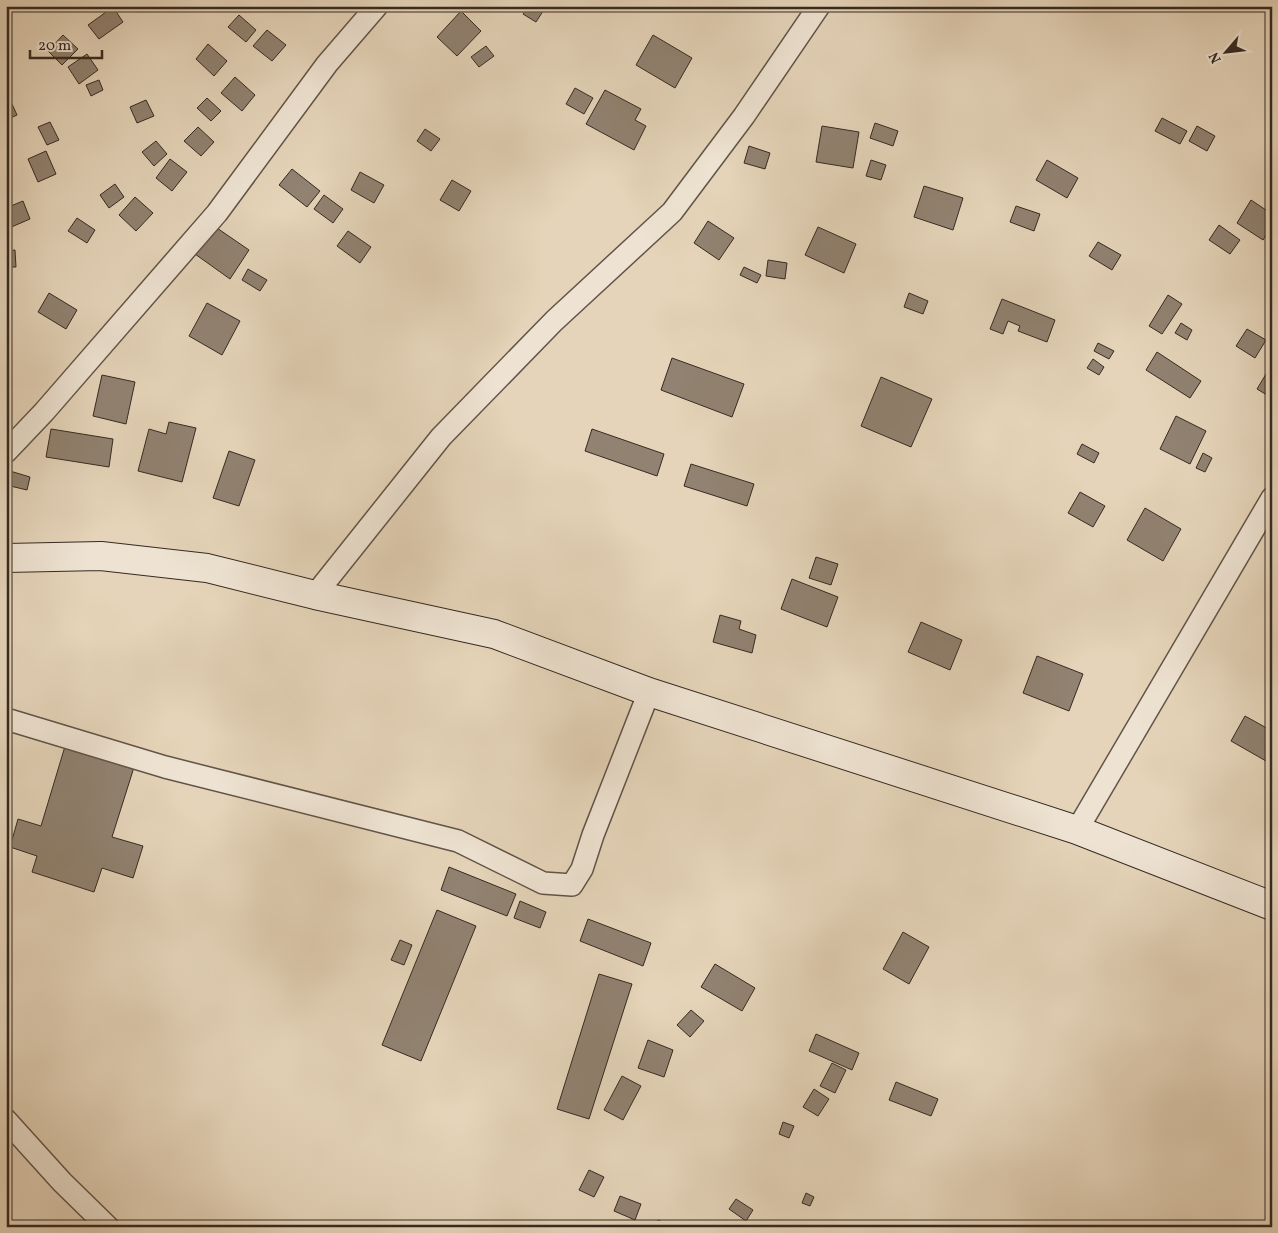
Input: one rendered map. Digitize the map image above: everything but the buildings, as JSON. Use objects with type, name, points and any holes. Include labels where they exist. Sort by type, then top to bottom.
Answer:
[{"type":"main road","points":[[6,558],[100,556],[207,568],[494,634],[649,692],[1077,830],[1272,906]]},
{"type":"street","points":[[6,452],[44,412],[217,213],[327,64],[377,6]]},
{"type":"street","points":[[315,594],[441,437],[554,321],[672,212],[744,116],[819,6]]},
{"type":"street","points":[[1077,830],[1272,498]]},
{"type":"street","points":[[6,719],[165,767],[458,841],[543,883],[572,885],[582,869],[593,835],[649,692]]},
{"type":"street","points":[[6,1120],[62,1182],[108,1227]]}]
